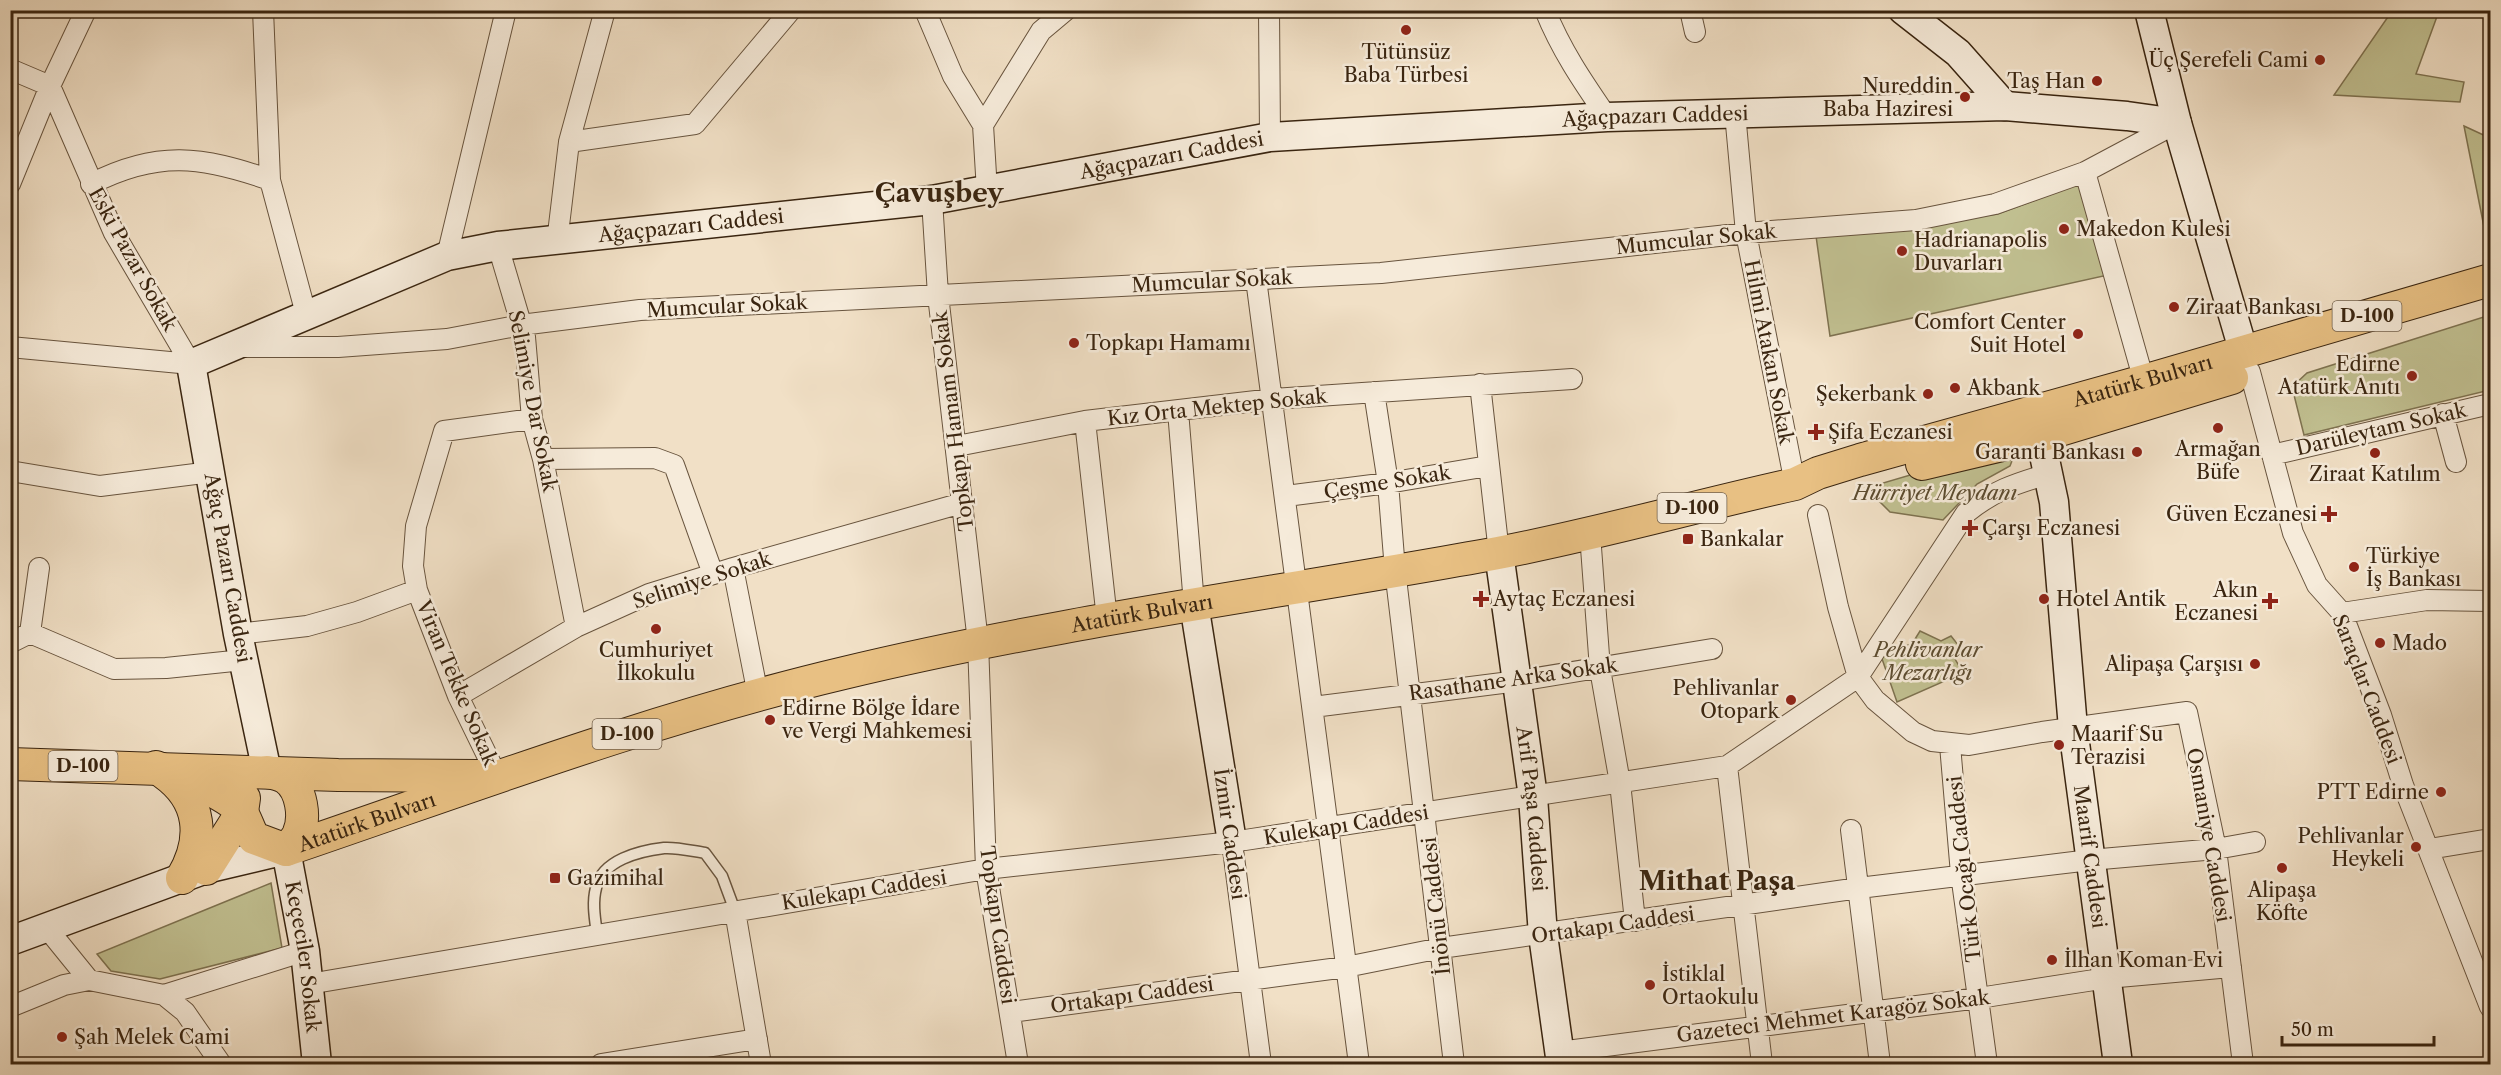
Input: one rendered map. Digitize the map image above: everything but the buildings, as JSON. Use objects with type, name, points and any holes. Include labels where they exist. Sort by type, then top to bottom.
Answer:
[{"type":"main road","name":"Atatürk Bulvarı","points":[[156,768],[185,777],[242,812],[254,838],[286,850],[497,776],[758,695],[978,642],[1498,553],[1590,534],[1795,484],[1821,488],[1832,486],[2247,362],[2490,280]]},
{"type":"main road","name":"Atatürk Bulvarı","points":[[2037,424],[2144,381],[2247,362],[2490,302]]},
{"type":"main road","name":"Atatürk Bulvarı","points":[[10,764],[338,775],[497,776]]},
{"type":"main road","points":[[156,768],[183,791],[197,823],[194,874]]},
{"type":"main road","points":[[194,874],[242,812],[249,784],[267,772],[286,778],[296,789],[301,805],[302,821],[297,836],[286,850]]},
{"type":"street","points":[[10,184],[50,86],[86,10]]},
{"type":"street","points":[[263,10],[270,180],[306,315]]},
{"type":"street","points":[[447,256],[506,10]]},
{"type":"street","points":[[557,242],[569,142],[605,10]]},
{"type":"street","points":[[569,142],[694,124],[791,10]]},
{"type":"street","points":[[925,10],[953,76],[983,125],[987,191]]},
{"type":"street","points":[[983,125],[1041,31],[1066,10]]},
{"type":"street","points":[[1269,10],[1270,137]]},
{"type":"street","points":[[1545,10],[1557,42],[1572,68],[1607,117]]},
{"type":"street","points":[[1690,10],[1695,32]]},
{"type":"street","points":[[2149,10],[2177,123],[2247,362]]},
{"type":"street","points":[[1910,12],[1958,53],[2005,106]]},
{"type":"street","points":[[10,69],[50,86]]},
{"type":"street","name":"Eski Pazar Sokak","points":[[50,86],[114,233],[191,364]]},
{"type":"street","name":"Ağaçpazarı Caddesi","points":[[191,364],[447,256],[498,246],[557,242],[932,200],[1270,137],[1607,117],[2005,106],[2127,116],[2177,123]]},
{"type":"street","name":"Hilmi Atakan Sokak","points":[[1735,113],[1746,232],[1795,484]]},
{"type":"street","name":"Mumcular Sokak","points":[[229,347],[338,347],[426,341],[521,325],[640,310],[1381,273],[1746,232],[1916,220],[1995,204],[2085,172],[2177,123]]},
{"type":"street","points":[[91,184],[121,168],[158,160],[206,162],[270,180]]},
{"type":"street","points":[[2085,172],[2144,381]]},
{"type":"street","name":"Topkapı Hamam Sokak","points":[[932,200],[938,296],[978,642]]},
{"type":"street","name":"Selimiye Dar Sokak","points":[[498,246],[525,337],[532,419],[543,459],[576,627]]},
{"type":"street","points":[[1256,279],[1359,1065]]},
{"type":"street","points":[[10,347],[191,364]]},
{"type":"street","name":"Saraçlar Caddesi","points":[[2247,362],[2293,533],[2317,585],[2342,613],[2381,715],[2403,785],[2490,1007]]},
{"type":"street","name":"Ağaç Pazarı Caddesi","points":[[191,364],[241,647],[267,772]]},
{"type":"street","name":"Kız Orta Mektep Sokak","points":[[957,446],[1085,422],[1273,399],[1572,379]]},
{"type":"street","points":[[1480,384],[1498,553]]},
{"type":"street","name":"İnönü Caddesi","points":[[1374,392],[1388,483],[1395,570],[1426,813],[1454,1065]]},
{"type":"street","name":"Darüleytam Sokak","points":[[2272,455],[2490,404]]},
{"type":"street","points":[[1178,411],[1194,604]]},
{"type":"street","points":[[2443,414],[2456,462]]},
{"type":"street","name":"Viran Tekke Sokak","points":[[497,776],[458,696],[417,590],[413,566],[416,526],[444,431],[532,419]]},
{"type":"street","points":[[1085,422],[1107,619]]},
{"type":"street","name":"Maarif Caddesi","points":[[2037,424],[2054,502],[2073,728],[2118,1065]]},
{"type":"street","points":[[543,459],[655,458],[674,465],[712,574]]},
{"type":"street","name":"Çeşme Sokak","points":[[1286,496],[1388,483],[1488,466]]},
{"type":"street","points":[[10,471],[100,486],[211,472]]},
{"type":"street","name":"Kulekapı Caddesi","points":[[309,984],[986,869],[1232,842],[1727,766],[1858,677],[1966,513],[1988,495],[2004,487],[2048,474]]},
{"type":"street","name":"Selimiye Sokak","points":[[458,696],[576,627],[649,594],[733,567],[962,503]]},
{"type":"street","points":[[1818,515],[1838,607],[1858,677],[1875,700],[1913,732],[1932,741],[1950,745],[1969,745],[2073,728]]},
{"type":"street","points":[[1590,534],[1600,669],[1620,783],[1635,921]]},
{"type":"street","name":"Arif Paşa Caddesi","points":[[1498,553],[1533,797],[1543,935],[1560,1058]]},
{"type":"street","points":[[733,567],[758,695]]},
{"type":"street","points":[[30,633],[39,568]]},
{"type":"street","points":[[10,643],[30,633],[114,669],[166,668],[357,612],[417,590]]},
{"type":"street","points":[[2342,613],[2427,600],[2490,601]]},
{"type":"street","name":"İzmir Caddesi","points":[[1194,604],[1232,842],[1261,1065]]},
{"type":"street","name":"Topkapı Caddesi","points":[[978,642],[986,869],[1018,1065]]},
{"type":"street","name":"Rasathane Arka Sokak","points":[[1313,707],[1409,693],[1518,681],[1712,649]]},
{"type":"street","name":"Osmaniye Caddesi","points":[[2073,728],[2187,712],[2216,849],[2243,1065]]},
{"type":"street","name":"Türk Ocağı Caddesi","points":[[1950,745],[1961,874],[1988,1065]]},
{"type":"street","points":[[1727,766],[1762,1065]]},
{"type":"street","points":[[1851,830],[1880,1065]]},
{"type":"street","points":[[2429,849],[2490,839]]},
{"type":"street","name":"Ortakapı Caddesi","points":[[1011,1012],[1250,978],[1346,967],[1441,948],[1743,907],[1961,874],[2216,849],[2255,842]]},
{"type":"street","points":[[10,941],[194,874],[286,850]]},
{"type":"street","name":"Keçeciler Sokak","points":[[286,850],[305,951],[317,1065]]},
{"type":"street","points":[[735,911],[761,1065]]},
{"type":"street","points":[[46,927],[89,980]]},
{"type":"street","points":[[164,995],[305,951]]},
{"type":"street","name":"Gazeteci Mehmet Karagöz Sokak","points":[[1560,1058],[1756,1027],[1979,998],[2107,978],[2231,967]]},
{"type":"street","points":[[10,1007],[64,985],[89,980],[164,995],[185,1012],[221,1065]]},
{"type":"street","points":[[601,1065],[757,1039]]},
{"type":"lane","points":[[597,934],[594,899],[596,885],[604,872],[621,859],[665,848],[705,852],[722,876],[735,911]]},
{"type":"green space","points":[[2392,11],[2439,11],[2416,74],[2464,82],[2460,102],[2334,95]]},
{"type":"green space","points":[[2464,126],[2490,138],[2490,231],[2485,232]]},
{"type":"green space","points":[[2083,182],[2108,275],[1830,336],[1816,236],[1998,214]]},
{"type":"green space","points":[[2490,315],[2490,390],[2304,435],[2292,387],[2307,373]]},
{"type":"green space","name":"Hürriyet Meydanı","points":[[2019,443],[2010,466],[1977,484],[1943,520],[1890,512],[1866,488]]},
{"type":"green space","name":"Pehlivanlar Mezarlığı","points":[[1920,631],[1941,641],[1951,636],[1959,646],[1951,652],[1963,673],[1897,702],[1880,653],[1912,644]]},
{"type":"green space","points":[[271,883],[282,948],[160,979],[111,971],[97,954]]},
{"type":"place","name":"Tütünsüz Baba Türbesi","points":[[1406,30]]},
{"type":"place","name":"Üç Şerefeli Cami","points":[[2320,60]]},
{"type":"place","name":"Taş Han","points":[[2097,81]]},
{"type":"place","name":"Nureddin Baba Haziresi","points":[[1965,97]]},
{"type":"place","name":"Makedon Kulesi","points":[[2064,229]]},
{"type":"place","name":"Hadrianapolis Duvarları","points":[[1902,251]]},
{"type":"place","name":"Ziraat Bankası","points":[[2174,307]]},
{"type":"place","name":"Comfort Center Suit Hotel","points":[[2078,334]]},
{"type":"place","name":"Topkapı Hamamı","points":[[1074,343]]},
{"type":"place","name":"Edirne Atatürk Anıtı","points":[[2412,376]]},
{"type":"place","name":"Akbank","points":[[1955,388]]},
{"type":"place","name":"Şekerbank","points":[[1928,394]]},
{"type":"place","name":"Armağan Büfe","points":[[2218,428]]},
{"type":"place","name":"Şifa Eczanesi","points":[[1816,432]]},
{"type":"place","name":"Garanti Bankası","points":[[2137,452]]},
{"type":"place","name":"Ziraat Katılım","points":[[2375,453]]},
{"type":"place","name":"Güven Eczanesi","points":[[2329,514]]},
{"type":"place","name":"Çarşı Eczanesi","points":[[1970,528]]},
{"type":"place","name":"Bankalar","points":[[1688,539]]},
{"type":"place","name":"Türkiye İş Bankası","points":[[2354,567]]},
{"type":"place","name":"Aytaç Eczanesi","points":[[1481,599]]},
{"type":"place","name":"Hotel Antik","points":[[2044,599]]},
{"type":"place","name":"Akın Eczanesi","points":[[2270,601]]},
{"type":"place","name":"Cumhuriyet İlkokulu","points":[[656,629]]},
{"type":"place","name":"Mado","points":[[2380,643]]},
{"type":"place","name":"Alipaşa Çarşısı","points":[[2255,664]]},
{"type":"place","name":"Pehlivanlar Otopark","points":[[1791,700]]},
{"type":"place","name":"Edirne Bölge İdare ve Vergi Mahkemesi","points":[[770,720]]},
{"type":"place","name":"Maarif Su Terazisi","points":[[2059,745]]},
{"type":"place","name":"PTT Edirne","points":[[2441,792]]},
{"type":"place","name":"Pehlivanlar Heykeli","points":[[2416,847]]},
{"type":"place","name":"Alipaşa Köfte","points":[[2282,868]]},
{"type":"place","name":"Gazimihal","points":[[555,878]]},
{"type":"place","name":"İlhan Koman Evi","points":[[2052,960]]},
{"type":"place","name":"İstiklal Ortaokulu","points":[[1650,985]]},
{"type":"place","name":"Şah Melek Cami","points":[[62,1037]]},
{"type":"district","name":"Çavuşbey","points":[[939,193]]},
{"type":"district","name":"Mithat Paşa","points":[[1717,881]]}]
